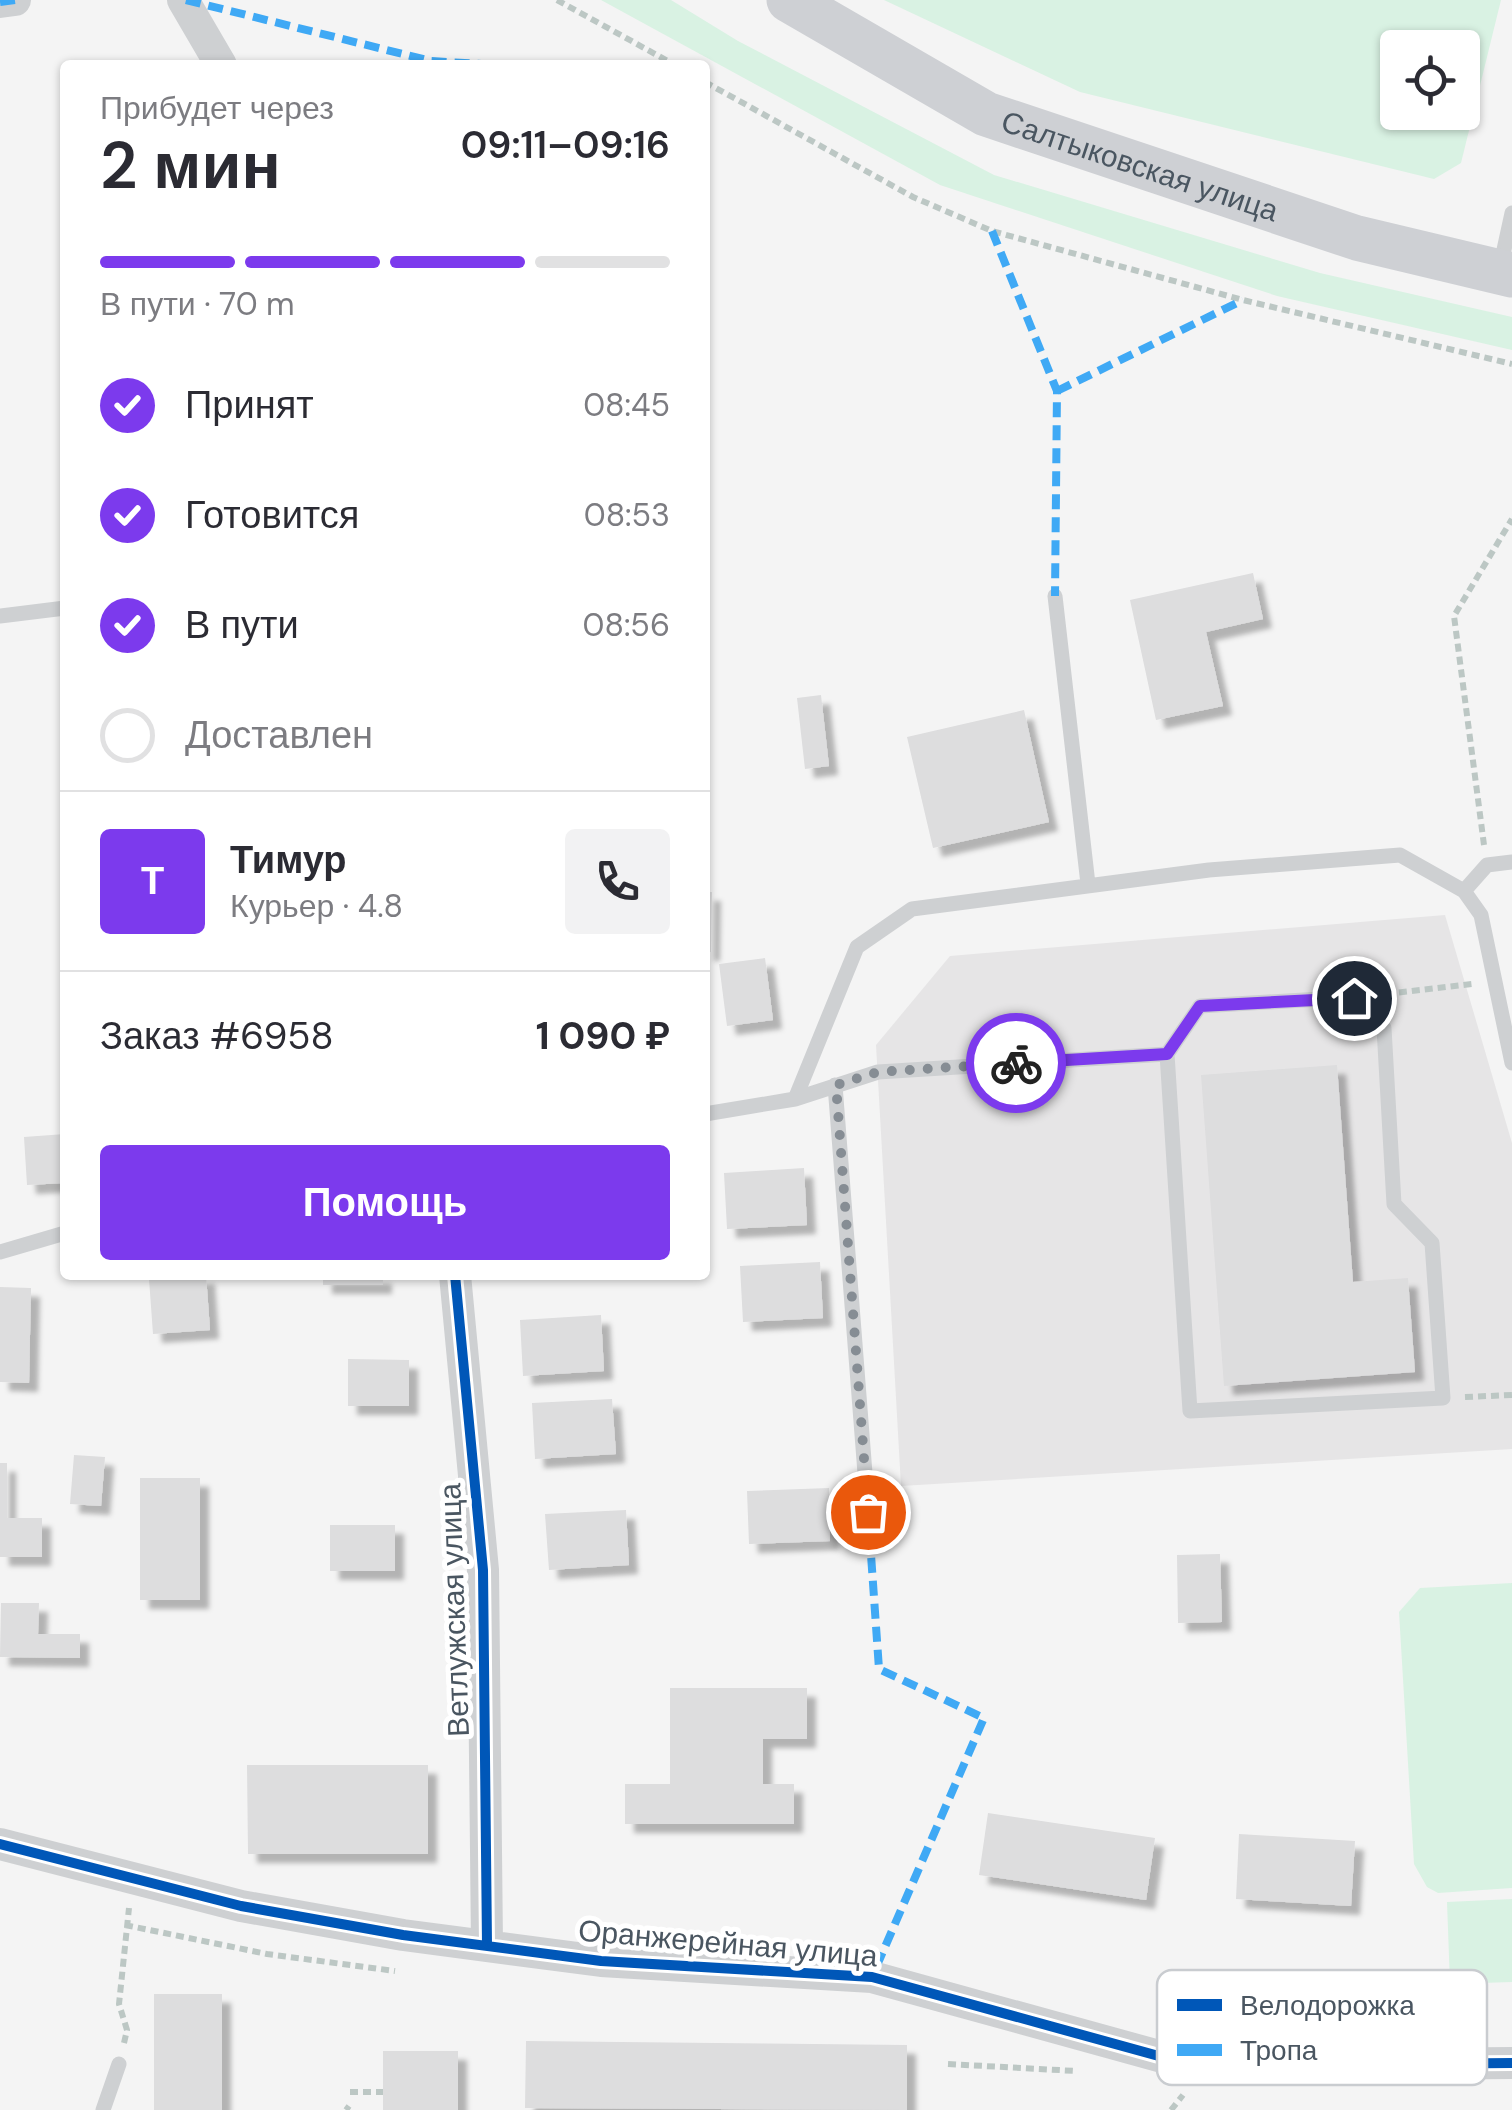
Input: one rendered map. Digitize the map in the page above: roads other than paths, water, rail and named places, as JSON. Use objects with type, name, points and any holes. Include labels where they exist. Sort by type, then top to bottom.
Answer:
[{"type":"main road","name":"Салтыковская улица","points":[[789,0],[986,114],[1357,238],[1506,273]]},
{"type":"street","points":[[0,2],[15,0]]},
{"type":"street","points":[[182,0],[218,60]]},
{"type":"street","name":"Ветлужская улица","points":[[455,1280],[482,1570],[487,1944]]},
{"type":"street","name":"Оранжерейная улица","points":[[0,1844],[241,1906],[403,1935],[601,1960],[872,1976],[1157,2055]]},
{"type":"street","name":"Оранжерейная улица","points":[[1487,2063],[1512,2063]]},
{"type":"lane","points":[[1506,273],[1512,213]]},
{"type":"lane","points":[[1055,596],[1088,884]]},
{"type":"lane","points":[[0,616],[60,609]]},
{"type":"lane","points":[[795,1099],[858,947],[912,909],[1088,884],[1400,855],[1464,891],[1481,915],[1512,1063]]},
{"type":"lane","points":[[1464,891],[1487,865],[1512,862]]},
{"type":"lane","points":[[1351,998],[1384,1028],[1394,1204],[1432,1244],[1443,1398],[1190,1412],[1167,1054],[1200,1006],[1351,998]]},
{"type":"lane","points":[[710,1113],[795,1099],[878,1072],[1167,1054]]},
{"type":"lane","points":[[836,1085],[868,1512]]},
{"type":"lane","points":[[0,1252],[60,1234]]},
{"type":"lane","points":[[103,2110],[119,2064]]}]
